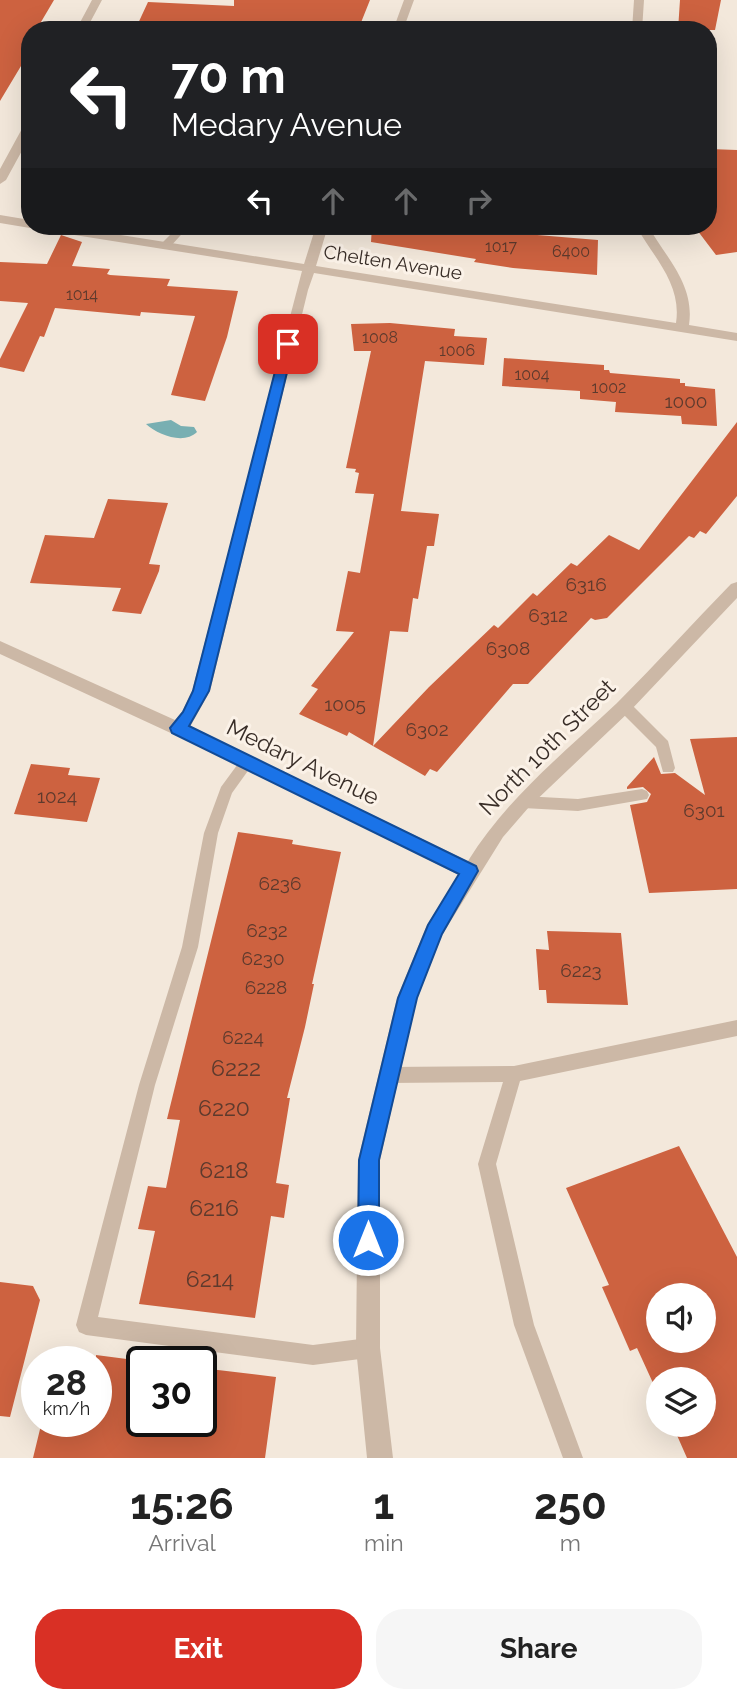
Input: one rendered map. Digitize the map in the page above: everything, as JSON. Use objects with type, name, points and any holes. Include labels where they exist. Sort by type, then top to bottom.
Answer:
[{"type":"street","points":[[86,21],[97,0]]},
{"type":"street","points":[[401,21],[409,0]]},
{"type":"street","points":[[638,21],[639,0]]},
{"type":"street","points":[[0,180],[21,142]]},
{"type":"street","points":[[0,219],[21,222]]},
{"type":"street","name":"Chelten Avenue","points":[[101,235],[737,337]]},
{"type":"street","points":[[178,728],[189,716],[201,691],[308,268],[319,235]]},
{"type":"street","points":[[646,235],[681,287],[686,312],[682,329]]},
{"type":"street","name":"North 10th Street","points":[[380,1458],[368,1348],[369,1160],[407,998],[430,942],[470,871],[496,832],[523,802],[624,706],[737,588]]},
{"type":"street","name":"Medary Avenue","points":[[0,647],[248,761],[470,871]]},
{"type":"lane","points":[[166,245],[175,235]]},
{"type":"lane","points":[[624,706],[663,744],[668,768]]},
{"type":"lane","points":[[248,761],[226,791],[211,833],[190,947],[147,1085],[86,1325],[313,1355],[368,1348]]},
{"type":"lane","points":[[523,802],[578,805],[642,795]]},
{"type":"lane","points":[[388,1075],[514,1074],[737,1028]]},
{"type":"lane","points":[[514,1074],[488,1164],[524,1325],[573,1458]]},
{"type":"water","points":[[171,420],[181,426],[194,427],[197,432],[185,438],[171,437],[146,424]]},
{"type":"building","points":[[0,0],[54,0],[42,21],[21,21],[21,66],[0,101]]},
{"type":"building","points":[[234,0],[370,0],[362,21],[139,21],[148,2],[234,6]]},
{"type":"building","points":[[680,0],[721,0],[717,21],[679,21]]},
{"type":"building","points":[[717,149],[737,150],[737,252],[716,255],[701,235],[717,235]]},
{"type":"building","points":[[61,235],[82,242],[72,266],[110,269],[107,274],[110,275],[170,279],[167,286],[238,291],[227,337],[205,401],[171,395],[195,316],[141,312],[140,316],[55,308],[44,337],[40,336],[24,372],[0,367],[0,359],[28,303],[0,301],[0,262],[47,264]]},
{"type":"building","points":[[371,235],[537,235],[598,240],[597,275],[513,268],[474,262],[476,259],[371,242]]},
{"type":"building","points":[[390,323],[455,329],[454,336],[487,338],[484,365],[425,361],[401,511],[439,514],[434,546],[427,546],[418,599],[413,598],[408,632],[390,631],[373,746],[349,732],[347,736],[299,714],[318,689],[311,686],[354,632],[336,631],[348,571],[360,573],[374,494],[355,493],[359,473],[355,472],[356,469],[346,468],[371,351],[354,351],[351,324]]},
{"type":"building","points":[[504,358],[604,365],[604,370],[609,370],[610,373],[680,379],[680,383],[685,383],[685,386],[715,389],[717,426],[682,424],[681,416],[615,412],[616,402],[580,399],[580,391],[502,386]]},
{"type":"building","points":[[737,422],[737,496],[706,534],[700,531],[694,538],[689,536],[607,618],[591,618],[528,684],[513,684],[437,772],[430,769],[425,776],[373,746],[429,687],[494,625],[498,628],[533,593],[537,596],[571,563],[577,566],[609,535],[639,550]]},
{"type":"building","points":[[108,499],[168,503],[149,564],[160,565],[159,571],[141,614],[112,611],[121,588],[30,583],[45,535],[94,538]]},
{"type":"building","points":[[737,737],[737,889],[649,893],[630,805],[647,802],[651,794],[643,787],[627,787],[654,757],[661,774],[675,773],[705,795],[690,739]]},
{"type":"building","points":[[31,764],[70,768],[68,775],[100,778],[87,822],[14,814]]},
{"type":"building","points":[[238,832],[293,840],[292,844],[341,852],[305,1027],[287,1098],[290,1098],[276,1183],[289,1185],[284,1218],[271,1216],[255,1318],[139,1304],[155,1231],[138,1229],[148,1186],[166,1188],[180,1120],[167,1119]]},
{"type":"building","points":[[547,931],[621,933],[628,1005],[547,1003],[546,990],[539,990],[536,949],[549,950]]},
{"type":"building","points":[[679,1146],[737,1257],[737,1458],[687,1458],[678,1437],[716,1437],[716,1367],[646,1368],[637,1348],[630,1351],[602,1287],[609,1285],[566,1188]]},
{"type":"building","points":[[0,1282],[33,1286],[40,1300],[28,1346],[21,1346],[21,1374],[10,1417],[0,1416]]},
{"type":"building","points":[[112,1357],[126,1359],[126,1437],[217,1437],[217,1370],[276,1377],[265,1458],[33,1458],[38,1437],[112,1437]]},
{"type":"route","points":[[288,344],[201,691],[189,716],[178,728],[470,871],[434,931],[407,998],[369,1160],[368,1240]]}]
